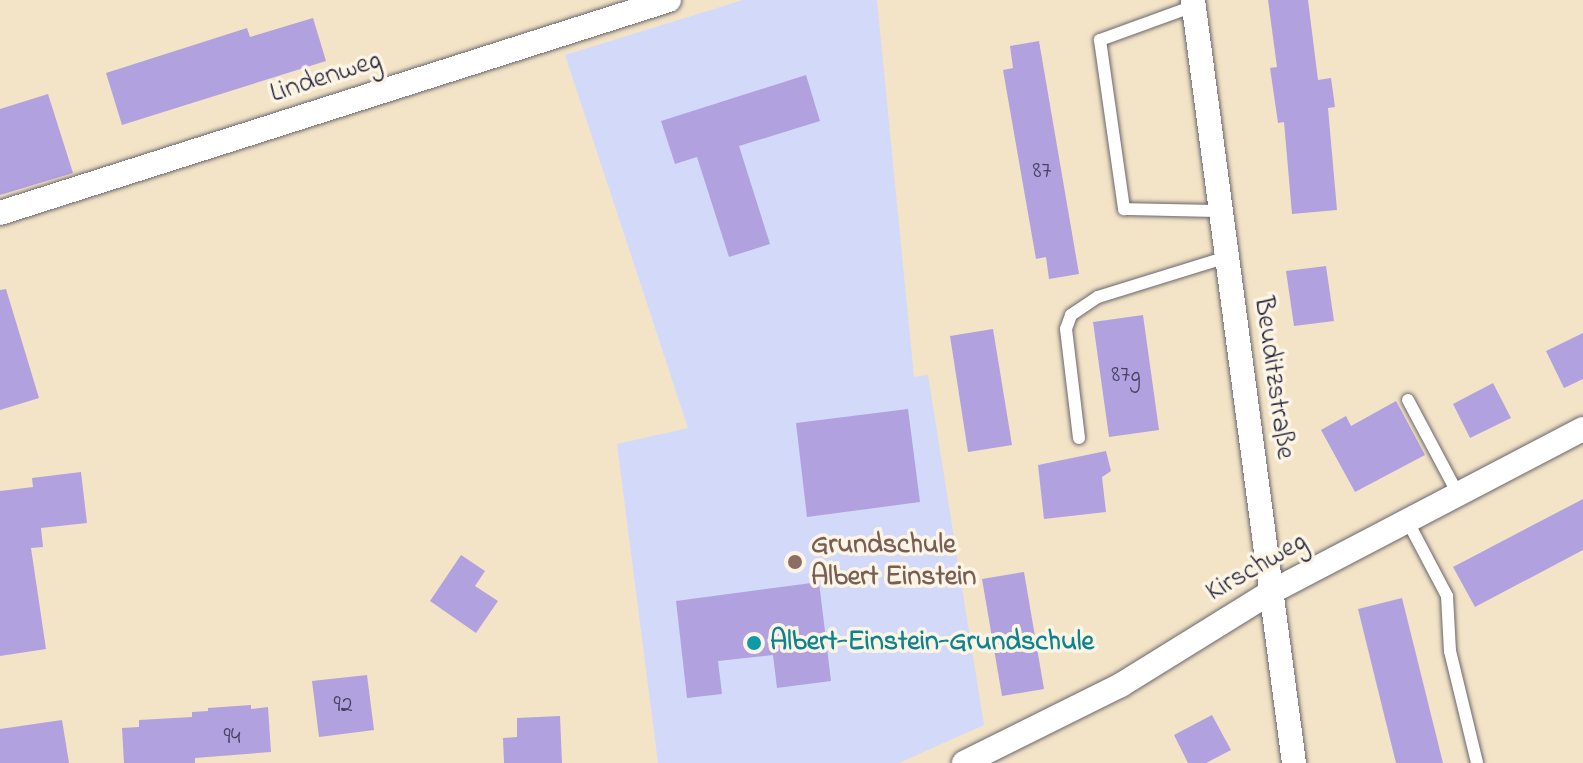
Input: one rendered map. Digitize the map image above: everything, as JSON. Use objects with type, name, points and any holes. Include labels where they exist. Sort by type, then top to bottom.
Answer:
[{"type":"street","name":"Lindenweg","points":[[0,213],[669,0]]},
{"type":"street","name":"Beuditzstraße","points":[[1193,3],[1294,763]]},
{"type":"street","name":"Kirschweg","points":[[964,763],[1121,685],[1271,592],[1583,429]]},
{"type":"lane","points":[[1193,3],[1100,40],[1124,209],[1221,211]]},
{"type":"lane","points":[[1079,438],[1066,329],[1071,315],[1098,297],[1227,257]]},
{"type":"lane","points":[[1408,400],[1459,496]]},
{"type":"lane","points":[[1408,522],[1447,596],[1450,651],[1477,763]]},
{"type":"shaded area","points":[[743,0],[877,0],[914,377],[928,375],[984,725],[899,763],[658,763],[617,444],[688,428],[565,55]]},
{"type":"building","points":[[1268,0],[1308,0],[1318,80],[1331,78],[1335,107],[1328,108],[1337,210],[1292,214],[1284,122],[1278,123],[1270,68],[1277,67]]},
{"type":"building","points":[[313,18],[326,61],[122,125],[106,73],[247,28],[250,37]]},
{"type":"building","points":[[1039,41],[1079,274],[1049,279],[1046,257],[1036,259],[1003,70],[1013,68],[1010,46]]},
{"type":"building","points":[[806,75],[820,121],[739,146],[770,244],[729,257],[697,157],[675,164],[661,121]]},
{"type":"building","points":[[48,94],[73,173],[0,195],[0,109]]},
{"type":"building","points":[[1326,266],[1334,321],[1294,326],[1286,271]]},
{"type":"building","points":[[6,289],[39,398],[0,410],[0,290]]},
{"type":"building","points":[[1143,315],[1159,430],[1109,437],[1093,322]]},
{"type":"building","points":[[993,329],[1012,445],[968,452],[950,336]]},
{"type":"building","points":[[1583,333],[1583,379],[1564,388],[1546,351]]},
{"type":"building","points":[[1493,383],[1511,418],[1470,438],[1453,404]]},
{"type":"building","points":[[1396,401],[1425,455],[1355,492],[1321,430],[1346,416],[1351,426]]},
{"type":"building","points":[[908,409],[920,502],[807,517],[796,423]]},
{"type":"building","points":[[1106,451],[1111,471],[1102,477],[1106,512],[1044,519],[1038,465]]},
{"type":"building","points":[[81,472],[87,523],[41,528],[43,547],[31,548],[46,649],[0,656],[0,491],[33,487],[32,478]]},
{"type":"building","points":[[1583,499],[1583,550],[1475,607],[1453,567]]},
{"type":"building","points":[[461,555],[485,571],[475,586],[498,601],[476,633],[430,601]]},
{"type":"building","points":[[1024,572],[1044,689],[1002,696],[982,579]]},
{"type":"building","name":"Albert-Einstein-Grundschule","points":[[819,582],[831,681],[777,688],[773,655],[718,661],[722,694],[687,698],[676,601]]},
{"type":"building","points":[[1402,598],[1443,763],[1396,763],[1358,609]]},
{"type":"building","points":[[367,675],[374,730],[319,737],[312,681]]},
{"type":"building","points":[[251,705],[251,709],[268,707],[271,752],[195,758],[195,763],[124,763],[122,728],[139,727],[139,720],[192,717],[192,712],[208,711],[208,708]]},
{"type":"building","points":[[1212,715],[1231,750],[1206,763],[1188,763],[1174,735]]},
{"type":"building","points":[[560,716],[562,763],[504,763],[503,738],[517,737],[517,718]]},
{"type":"building","points":[[62,720],[69,763],[0,763],[0,729]]},
{"type":"place","name":"Grundschule Albert Einstein","points":[[795,562]]},
{"type":"place","name":"Albert-Einstein-Grundschule","points":[[754,643]]}]
